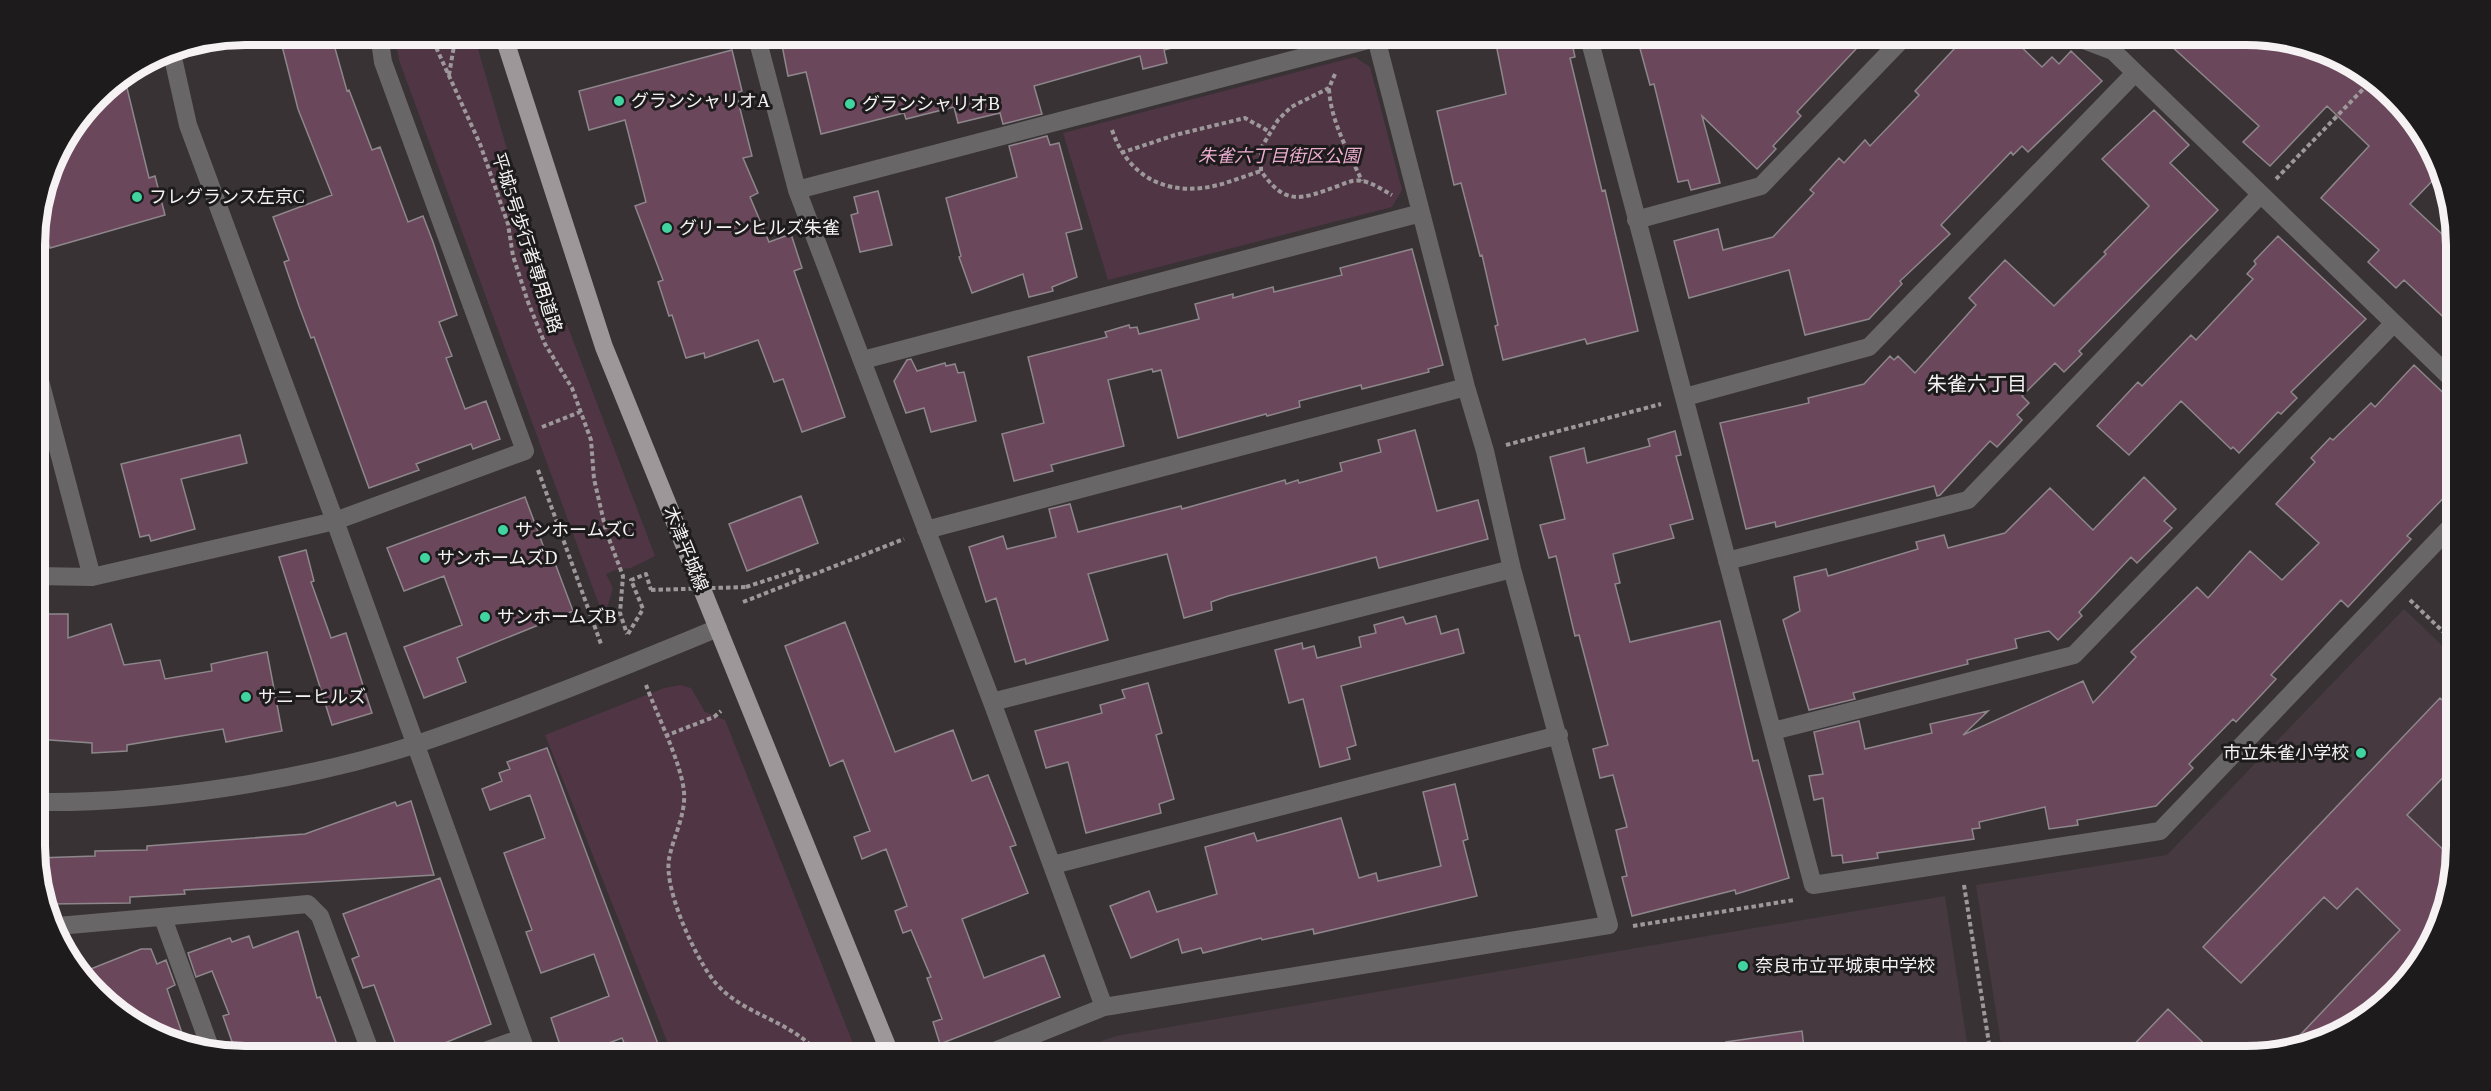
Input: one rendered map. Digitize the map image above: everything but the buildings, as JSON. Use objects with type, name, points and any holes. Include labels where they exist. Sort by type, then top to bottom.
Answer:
[{"type":"main road","name":"木津平城線","points":[[507,45],[604,347],[887,1046]]},
{"type":"street","points":[[45,576],[92,577],[335,521],[522,444],[383,62],[381,45]]},
{"type":"street","points":[[759,45],[797,190],[992,702],[1104,1007]]},
{"type":"street","points":[[797,190],[1352,45]]},
{"type":"street","points":[[1007,1046],[1104,1007],[1610,925],[1512,569],[1485,451],[1420,210],[1386,45]]},
{"type":"street","points":[[1591,45],[1813,885],[2160,831],[2446,531]]},
{"type":"street","points":[[1636,220],[1761,186],[1896,45]]},
{"type":"street","points":[[2097,45],[2113,51],[2446,373]]},
{"type":"street","points":[[173,59],[188,125],[335,521],[524,1046]]},
{"type":"street","points":[[1685,397],[1869,347],[2135,73]]},
{"type":"street","points":[[1727,561],[1968,500],[2261,194]]},
{"type":"street","points":[[863,360],[1420,210]]},
{"type":"street","points":[[1773,731],[2074,655],[2394,323]]},
{"type":"street","points":[[926,530],[1466,387]]},
{"type":"street","points":[[45,400],[92,577]]},
{"type":"street","points":[[992,702],[1512,569]]},
{"type":"street","points":[[45,802],[140,797],[235,785],[324,768],[416,744],[718,628]]},
{"type":"street","points":[[1053,865],[1559,735]]},
{"type":"street","points":[[62,926],[308,904],[320,916],[368,1046]]},
{"type":"street","points":[[163,918],[208,1042]]},
{"type":"street","points":[[499,1046],[521,1038]]},
{"type":"path","name":"平城5号歩行者専用道路","points":[[435,45],[480,144],[496,189],[528,302],[545,344],[572,388],[591,440],[594,479],[606,531],[623,576],[620,613],[627,634],[643,609],[631,579],[646,574],[651,590],[746,587],[798,570],[802,579]]},
{"type":"path","points":[[449,75],[454,45]]},
{"type":"path","points":[[1348,46],[1329,88],[1334,118],[1362,181]]},
{"type":"path","points":[[2261,194],[2367,86]]},
{"type":"path","points":[[1329,88],[1291,107],[1270,132],[1261,148],[1261,171],[1279,194],[1291,198],[1321,192],[1352,181],[1362,181],[1420,210]]},
{"type":"path","points":[[1106,109],[1121,153],[1141,174],[1172,187],[1202,188],[1261,171]]},
{"type":"path","points":[[1121,153],[1175,135],[1245,118],[1270,132]]},
{"type":"path","points":[[1485,451],[1685,397]]},
{"type":"path","points":[[580,412],[522,444],[536,464],[601,644]]},
{"type":"path","points":[[743,602],[926,530]]},
{"type":"path","points":[[2394,585],[2446,634]]},
{"type":"path","points":[[646,685],[682,779],[683,809],[669,862],[669,883],[694,947],[712,979],[723,990],[736,1001],[799,1035],[810,1046]]},
{"type":"path","points":[[665,736],[714,717],[721,711]]},
{"type":"path","points":[[1960,863],[1989,1046]]},
{"type":"path","points":[[1610,925],[1625,927],[1796,900],[1813,885]]},
{"type":"shaded area","name":"市立朱雀小学校","points":[[2404,609],[2446,649],[2446,846],[2442,885],[2431,922],[2419,946],[2405,968],[2368,1005],[2322,1031],[2285,1042],[2259,1046],[2001,1046],[1976,885],[2167,855]]},
{"type":"shaded area","name":"奈良市立平城東中学校","points":[[1945,896],[1968,1046],[1088,1046],[1116,1036]]},
{"type":"green space","points":[[397,45],[477,45],[528,222],[655,556],[631,568],[606,574],[613,588],[606,611],[608,629],[399,60]]},
{"type":"green space","name":"朱雀六丁目街区公園","points":[[1355,57],[1370,67],[1402,190],[1392,207],[1108,280],[1063,133]]},
{"type":"green space","points":[[680,685],[691,688],[705,712],[725,720],[854,1046],[669,1046],[545,735],[664,688]]},
{"type":"place","name":"グランシャリオA","points":[[619,101]]},
{"type":"place","name":"グランシャリオB","points":[[850,104]]},
{"type":"place","name":"フレグランス左京C","points":[[137,197]]},
{"type":"place","name":"グリーンヒルズ朱雀","points":[[667,228]]},
{"type":"place","name":"サンホームズC","points":[[503,530]]},
{"type":"place","name":"サンホームズD","points":[[425,558]]},
{"type":"place","name":"サンホームズB","points":[[485,617]]},
{"type":"place","name":"サニーヒルズ","points":[[246,697]]},
{"type":"place","name":"市立朱雀小学校","points":[[2361,753]]},
{"type":"place","name":"奈良市立平城東中学校","points":[[1743,966]]},
{"type":"district","name":"朱雀六丁目","points":[[1977,384]]}]
